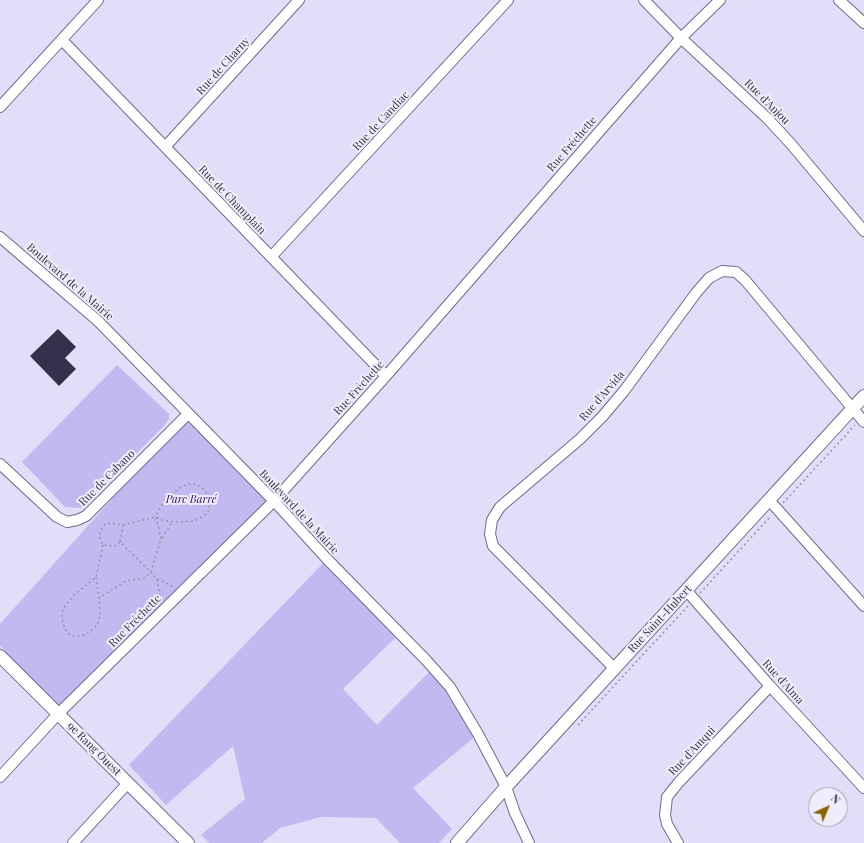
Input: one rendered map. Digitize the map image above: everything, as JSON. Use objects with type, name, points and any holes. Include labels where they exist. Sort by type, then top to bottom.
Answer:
[{"type":"street","points":[[0,108],[98,0]]},
{"type":"street","name":"Rue de Charny","points":[[165,147],[299,0]]},
{"type":"street","name":"Rue de Candiac","points":[[271,257],[508,0]]},
{"type":"street","name":"Rue d'Anjou","points":[[644,0],[681,38],[767,118],[791,144],[864,231]]},
{"type":"street","name":"Rue Fréchette","points":[[0,777],[58,714],[274,501],[386,376],[681,38],[720,0]]},
{"type":"street","points":[[839,0],[864,23]]},
{"type":"street","name":"Rue de Champlain","points":[[62,40],[386,376]]},
{"type":"street","name":"Boulevard de la Mairie","points":[[0,237],[98,321],[274,501],[327,559],[426,660],[450,687],[478,734],[506,787],[529,843]]},
{"type":"street","name":"Rue d'Arvida","points":[[614,668],[493,546],[490,534],[492,520],[500,507],[580,439],[602,417],[624,391],[696,293],[710,278],[722,271],[736,272],[745,280],[859,416]]},
{"type":"street","name":"Rue Saint-Hubert","points":[[457,843],[614,668],[690,595],[769,500],[859,416],[864,396]]},
{"type":"street","name":"Rue de Cabano","points":[[0,464],[57,517],[67,522],[77,520],[86,516],[188,414]]},
{"type":"street","points":[[769,500],[864,606]]},
{"type":"street","name":"Rue d'Alma","points":[[690,595],[770,686],[864,788]]},
{"type":"street","name":"9e Rang Ouest","points":[[0,656],[188,843]]},
{"type":"street","name":"Rue d'Amqui","points":[[678,843],[667,824],[665,815],[667,797],[679,782],[770,686]]},
{"type":"street","points":[[73,843],[128,783]]},
{"type":"path","name":"Rue Saint-Hubert","points":[[574,728],[690,595],[777,509],[859,416]]},
{"type":"path","points":[[96,577],[74,596],[64,609],[62,616],[63,624],[67,632],[72,636],[82,636],[91,631],[98,624],[100,598],[96,577],[103,545],[99,536],[105,524],[111,523],[123,525],[156,517],[164,520],[180,522],[195,521],[208,513],[210,503],[205,490],[196,484],[187,484],[178,489],[168,498],[160,507],[156,517],[161,539]]},
{"type":"path","points":[[100,598],[126,581],[144,578],[151,572],[161,539],[173,521]]},
{"type":"path","points":[[103,545],[115,546],[120,542],[123,525]]},
{"type":"path","points":[[120,542],[157,579],[183,591]]},
{"type":"path","points":[[157,579],[163,610]]},
{"type":"green space","points":[[117,365],[169,414],[169,419],[165,425],[81,508],[65,507],[22,462]]},
{"type":"green space","name":"Parc Barré","points":[[188,414],[274,501],[58,714],[0,645],[0,624]]},
{"type":"green space","points":[[327,559],[400,633],[343,689],[377,725],[433,668],[478,734],[413,788],[452,829],[439,843],[400,843],[376,818],[321,817],[280,828],[262,843],[209,843],[201,835],[245,799],[233,746],[166,805],[129,765]]},
{"type":"building","points":[[58,329],[76,347],[65,358],[76,369],[59,386],[30,356]]}]
